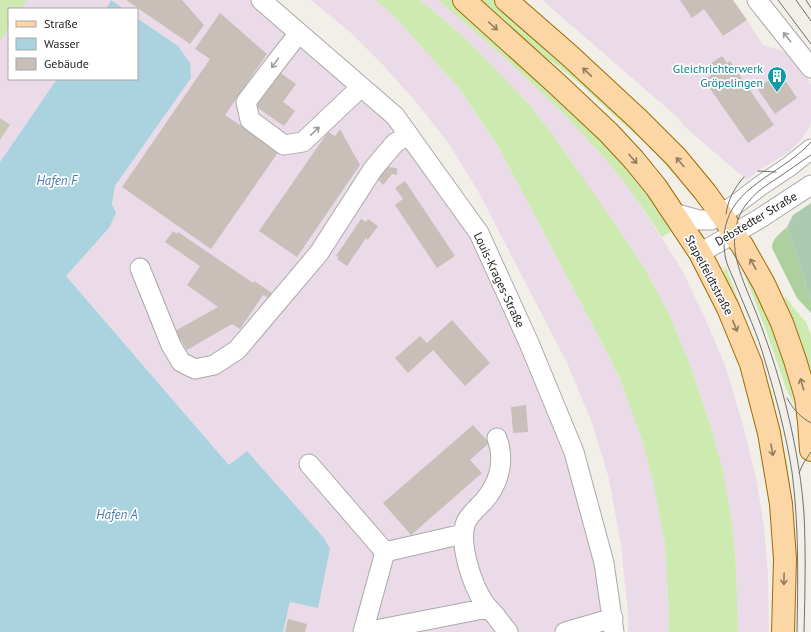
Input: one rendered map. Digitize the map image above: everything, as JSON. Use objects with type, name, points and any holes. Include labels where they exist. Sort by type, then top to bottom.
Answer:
[{"type":"main road","name":"Stapelfeldtstraße","points":[[464,0],[558,85],[609,133],[634,160],[656,187],[700,253],[728,308],[751,364],[769,433],[781,504],[785,559],[783,632]]},
{"type":"main road","points":[[506,0],[569,55],[638,119],[676,157],[721,214],[742,245],[764,284],[782,322],[806,397],[811,444]]},
{"type":"street","name":"Louis-Krages-Straße","points":[[261,0],[395,116],[479,232],[529,343],[574,452],[604,563],[613,625]]},
{"type":"street","points":[[757,0],[811,68]]},
{"type":"street","points":[[299,33],[246,102],[250,120],[284,145],[303,142],[361,87]]},
{"type":"street","points":[[140,268],[171,345],[181,362],[195,369],[214,365],[237,350],[319,254],[373,169],[395,143],[409,136]]},
{"type":"street","points":[[673,213],[699,220],[711,220],[811,150]]},
{"type":"street","name":"Debstedter Straße","points":[[700,253],[759,219],[811,185]]},
{"type":"street","points":[[700,253],[721,214]]},
{"type":"street","points":[[497,438],[500,450],[499,474],[494,487],[488,496],[471,514],[466,522],[464,534],[465,554],[472,579],[483,602],[508,632]]},
{"type":"street","points":[[309,464],[385,552]]},
{"type":"street","points":[[385,552],[464,534]]},
{"type":"street","points":[[385,552],[364,632],[488,608]]},
{"type":"street","points":[[564,632],[613,625]]},
{"type":"shaded area","points":[[0,0],[256,0],[392,119],[475,235],[533,350],[600,564],[607,632],[283,632],[290,602],[318,608],[247,451],[230,466],[66,276],[109,228],[115,186],[191,78],[178,46],[138,19],[138,8],[122,8],[112,1],[107,8],[8,8],[8,80],[56,80],[0,162]]},
{"type":"shaded area","points":[[311,0],[375,0],[394,16],[458,87],[498,146],[620,379],[642,440],[653,482],[665,544],[669,618],[668,632],[628,632],[628,613],[621,545],[609,479],[592,423],[568,365],[478,191],[449,144],[416,102],[383,65],[350,32]]},
{"type":"shaded area","points":[[420,0],[438,0],[506,59],[563,113],[608,162],[630,190],[682,270],[725,365],[746,436],[757,483],[764,528],[768,573],[769,632],[738,632],[736,567],[732,524],[723,471],[711,427],[689,362],[670,316],[646,271],[555,138],[529,104],[465,38]]},
{"type":"shaded area","points":[[542,0],[698,0],[723,36],[747,20],[763,45],[777,49],[790,56],[805,73],[811,85],[810,126],[802,139],[789,152],[758,171],[747,180],[686,128],[676,116]]},
{"type":"shaded area","points":[[0,118],[10,125],[0,140]]},
{"type":"green space","points":[[0,0],[27,0],[22,8],[8,8],[8,29],[0,41]]},
{"type":"green space","points":[[375,0],[420,0],[465,38],[529,104],[555,138],[646,271],[670,316],[689,362],[711,427],[723,471],[732,524],[736,567],[738,632],[668,632],[669,618],[665,544],[653,482],[642,440],[620,379],[498,146],[458,87],[394,16]]},
{"type":"green space","points":[[438,0],[454,0],[577,111],[640,180],[675,229],[662,237],[630,190],[608,162],[563,113],[506,59]]},
{"type":"green space","points":[[479,0],[499,0],[623,111],[685,184],[674,175],[648,145],[580,84],[554,63],[534,50]]},
{"type":"green space","points":[[811,203],[811,300],[787,227],[793,215]]},
{"type":"green space","points":[[787,227],[811,300],[811,313],[797,298],[772,248],[773,241]]},
{"type":"green space","points":[[726,267],[772,393],[788,468],[792,508],[722,274]]},
{"type":"green space","points":[[747,272],[778,341],[796,408],[786,389],[744,273]]},
{"type":"green space","points":[[784,297],[786,297],[806,322],[811,335],[811,375],[801,341]]},
{"type":"water","points":[[111,0],[123,8],[107,8]]},
{"type":"water","name":"Hafen A","points":[[138,19],[178,46],[190,63],[191,78],[115,186],[112,204],[116,213],[109,228],[66,276],[229,465],[247,451],[324,538],[330,549],[318,608],[290,602],[283,632],[0,632],[0,162],[56,80],[138,80]]},
{"type":"building","points":[[126,0],[182,0],[204,25],[190,44]]},
{"type":"building","points":[[680,0],[733,0],[747,20],[723,36],[704,9],[692,18]]},
{"type":"building","points":[[220,13],[267,54],[225,115],[279,151],[211,249],[122,187],[210,59],[195,49]]},
{"type":"building","points":[[722,56],[727,63],[730,61],[774,125],[748,143],[704,80],[713,74],[707,66]]},
{"type":"building","points":[[279,72],[296,84],[283,102],[295,111],[284,126],[255,106]]},
{"type":"building","name":"Gleichrichterwerk Gröpelingen","points":[[780,73],[797,98],[775,114],[757,88]]},
{"type":"building","points":[[340,129],[360,165],[297,257],[259,231],[328,132],[335,136]]},
{"type":"building","points":[[388,167],[397,168],[397,175],[392,174],[383,185],[378,179]]},
{"type":"building","points":[[405,181],[455,256],[437,268],[395,205],[403,199],[395,188]]},
{"type":"building","points":[[361,219],[366,222],[368,219],[378,226],[368,240],[366,238],[347,266],[337,259],[339,257],[336,256]]},
{"type":"building","points":[[173,231],[177,234],[178,232],[253,283],[254,281],[272,293],[268,298],[263,295],[240,329],[232,324],[187,350],[175,331],[218,307],[187,285],[200,266],[165,242]]},
{"type":"building","points":[[452,320],[490,363],[465,386],[433,350],[408,373],[395,358],[420,336],[427,343]]},
{"type":"building","points":[[526,405],[528,432],[513,433],[511,407]]},
{"type":"building","points":[[473,425],[489,443],[470,460],[482,473],[411,535],[383,503]]},
{"type":"building","points":[[288,619],[307,624],[305,632],[285,632]]},
{"type":"tram line","points":[[778,0],[811,44]]},
{"type":"tram line","points":[[796,0],[811,21]]},
{"type":"tram line","points":[[806,0],[811,8]]},
{"type":"tram line","points":[[797,632],[797,532],[790,458],[773,388],[762,351],[727,263],[724,250],[724,240],[727,221],[733,208],[741,197],[752,187],[801,152],[811,142]]},
{"type":"tram line","points":[[804,632],[805,529],[802,492],[797,459],[789,417],[781,387],[761,326],[738,267],[735,237],[739,216],[753,197],[759,191],[811,155]]},
{"type":"tram line","points":[[758,171],[776,172]]},
{"type":"tram line","points":[[726,214],[732,194],[744,177]]},
{"type":"tram line","points":[[787,398],[797,412],[811,423]]},
{"type":"tram line","points":[[799,473],[811,452]]},
{"type":"place","name":"Gleichrichterwerk Gröpelingen","points":[[777,93]]},
{"type":"water label","name":"Hafen F","points":[[57,180]]}]
